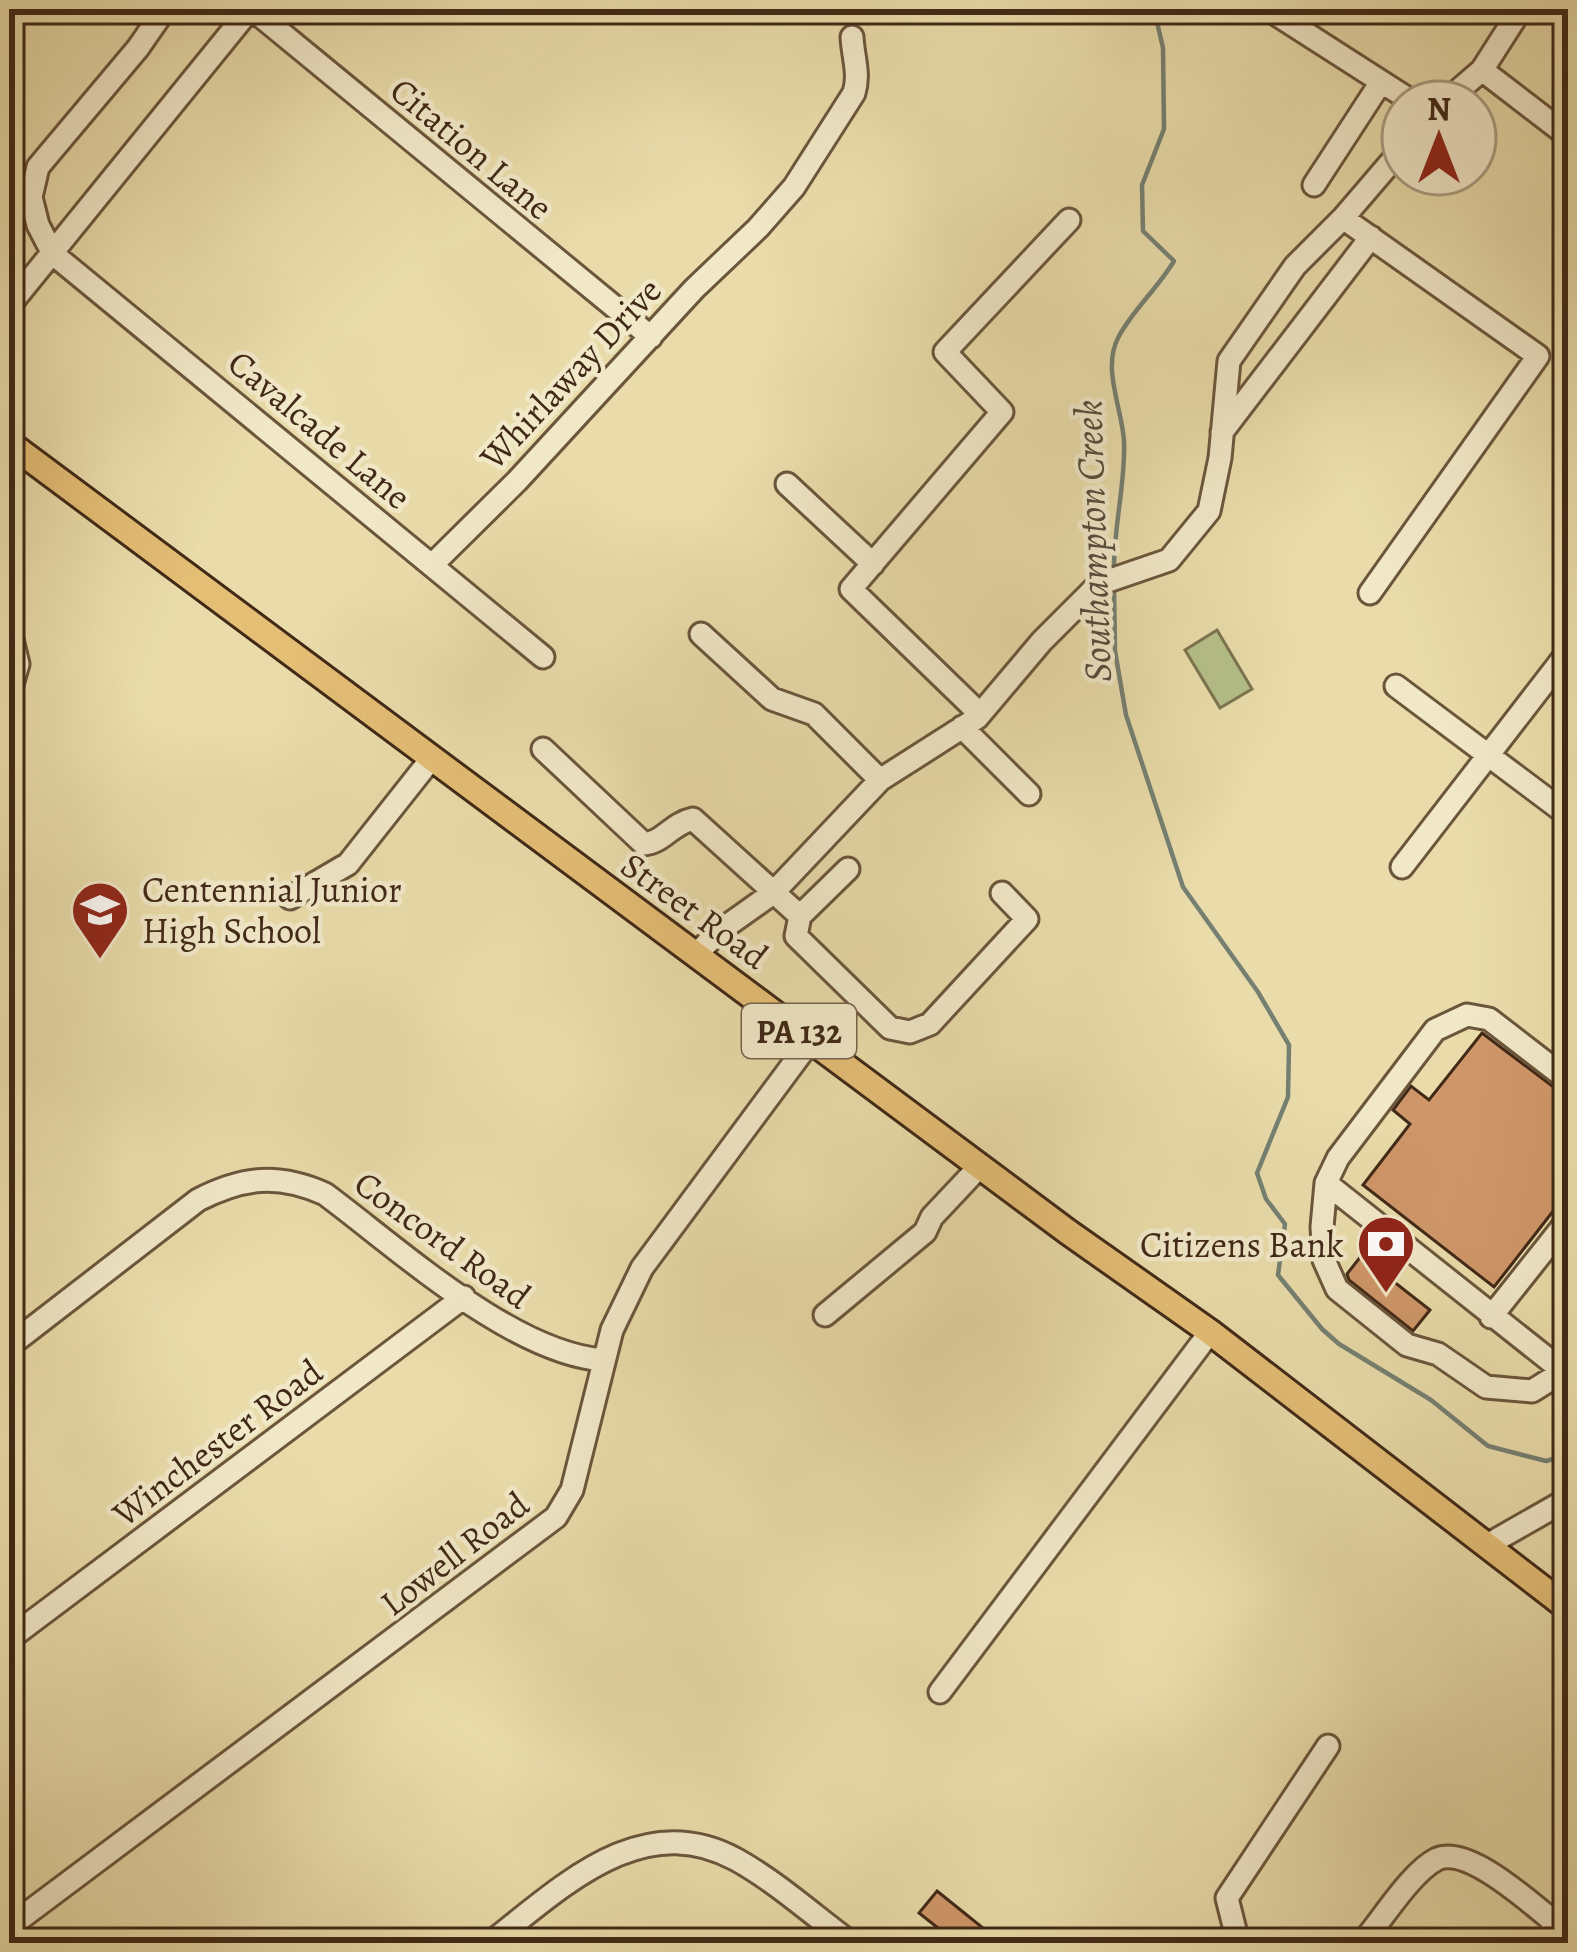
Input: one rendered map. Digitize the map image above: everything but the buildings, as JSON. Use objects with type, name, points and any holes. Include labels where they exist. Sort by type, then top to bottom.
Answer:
[{"type":"main road","name":"Street Road","points":[[9,442],[694,955],[1210,1332],[1568,1608]]},
{"type":"street","points":[[53,254],[38,225],[32,197],[38,167],[165,9]]},
{"type":"street","points":[[9,305],[251,9]]},
{"type":"street","name":"Citation Lane","points":[[251,9],[651,337]]},
{"type":"street","points":[[1268,9],[1379,81]]},
{"type":"street","points":[[1473,78],[1521,9]]},
{"type":"street","name":"Whirlaway Drive","points":[[432,565],[517,482],[794,187],[854,93],[859,77],[852,37]]},
{"type":"street","points":[[1482,70],[1568,136]]},
{"type":"street","points":[[1314,185],[1379,85]]},
{"type":"street","points":[[694,955],[772,893],[880,780],[971,720],[1099,584],[1169,560],[1209,511],[1228,361],[1295,266],[1379,176]]},
{"type":"street","points":[[1343,218],[1538,356],[1370,593]]},
{"type":"street","points":[[1029,794],[971,720],[851,590],[1002,412],[945,352],[1069,220]]},
{"type":"street","points":[[1222,432],[1371,237]]},
{"type":"street","name":"Cavalcade Lane","points":[[53,254],[543,656]]},
{"type":"street","points":[[787,484],[873,564]]},
{"type":"street","points":[[9,627],[18,664],[9,695]]},
{"type":"street","points":[[701,634],[772,700],[814,714],[880,780]]},
{"type":"street","points":[[1402,867],[1568,652]]},
{"type":"street","points":[[1396,686],[1568,815]]},
{"type":"street","points":[[543,749],[636,839],[656,843],[675,823],[693,819],[800,916]]},
{"type":"street","points":[[290,898],[348,864],[431,759]]},
{"type":"street","points":[[848,869],[800,916],[796,936],[890,1028],[910,1032],[930,1024],[1027,919],[1002,893]]},
{"type":"street","points":[[1326,1183],[1565,1374],[1532,1391],[1486,1387],[1438,1354],[1407,1345],[1337,1288],[1324,1260],[1326,1183],[1338,1158],[1435,1030],[1467,1016],[1490,1019],[1568,1080]]},
{"type":"street","name":"Lowell Road","points":[[9,1927],[556,1517],[572,1490],[603,1360],[621,1307],[642,1268],[811,1040]]},
{"type":"street","points":[[825,1315],[925,1232],[932,1217],[980,1166]]},
{"type":"street","name":"Concord Road","points":[[9,1346],[198,1200],[250,1179],[283,1179],[325,1194],[521,1337],[566,1354],[603,1360]]},
{"type":"street","points":[[1491,1317],[1568,1220]]},
{"type":"street","name":"Winchester Road","points":[[9,1639],[464,1297]]},
{"type":"street","points":[[940,1692],[1210,1332]]},
{"type":"street","points":[[1489,1544],[1568,1498]]},
{"type":"street","points":[[1247,1943],[1236,1934],[1227,1898],[1328,1746]]},
{"type":"street","points":[[490,1943],[598,1863],[630,1848],[669,1841],[692,1843],[733,1858],[851,1943]]},
{"type":"street","points":[[1362,1943],[1420,1872],[1451,1856],[1474,1862],[1562,1917],[1542,1943]]},
{"type":"green space","points":[[1217,630],[1252,689],[1220,708],[1185,650]]},
{"type":"waterway","name":"Southampton Creek","points":[[1114,573],[1124,457],[1112,376],[1114,350],[1123,328],[1174,261],[1143,231],[1142,185],[1164,129],[1163,48],[1154,9]]},
{"type":"waterway","name":"Southampton Creek","points":[[1114,585],[1115,651],[1126,715],[1183,887],[1258,992],[1289,1045],[1288,1097],[1257,1173],[1266,1199],[1285,1224],[1278,1275],[1339,1344],[1431,1400],[1488,1446],[1546,1461],[1568,1455]]},
{"type":"place","name":"Centennial Junior High School","points":[[100,961]]},
{"type":"place","name":"Citizens Bank","points":[[1386,1295]]}]
